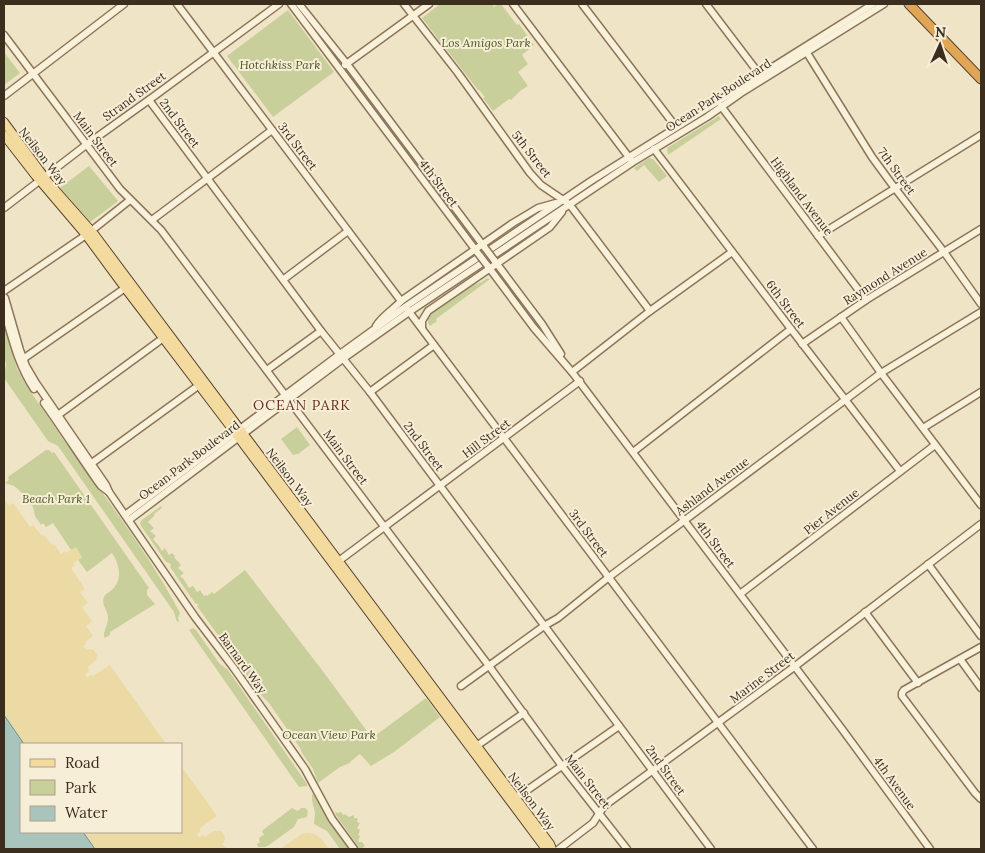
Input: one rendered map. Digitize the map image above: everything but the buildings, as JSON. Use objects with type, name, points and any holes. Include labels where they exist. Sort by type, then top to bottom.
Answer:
[{"type":"highway","points":[[909,4],[981,79]]},
{"type":"main road","name":"Neilson Way","points":[[4,122],[42,179]]},
{"type":"main road","name":"Neilson Way","points":[[4,135],[89,233],[474,748],[552,849]]},
{"type":"main road","name":"Neilson Way","points":[[513,799],[546,849]]},
{"type":"street","points":[[4,96],[124,4]]},
{"type":"street","name":"3rd Street","points":[[177,4],[814,849]]},
{"type":"street","name":"Strand Street","points":[[4,208],[86,145],[279,4]]},
{"type":"street","name":"4th Street","points":[[291,4],[534,328],[580,381],[842,729]]},
{"type":"street","name":"4th Street","points":[[299,4],[347,64],[542,324],[572,372]]},
{"type":"street","name":"5th Street","points":[[404,4],[530,173],[564,204],[650,312]]},
{"type":"street","points":[[340,69],[429,4]]},
{"type":"street","points":[[513,4],[631,159]]},
{"type":"street","points":[[582,4],[676,127],[676,131],[662,144],[666,165]]},
{"type":"street","points":[[706,4],[760,75]]},
{"type":"street","name":"Ocean Park Boulevard","points":[[342,356],[372,331],[379,320],[393,309],[405,306],[564,204],[676,127],[739,91],[873,4]]},
{"type":"street","name":"Ocean Park Boulevard","points":[[631,159],[654,149],[707,117],[721,106],[722,102],[760,75],[884,4]]},
{"type":"street","name":"Main Street","points":[[4,35],[116,184],[161,230],[562,766],[627,849]]},
{"type":"street","name":"7th Street","points":[[805,49],[872,157],[981,304]]},
{"type":"street","name":"2nd Street","points":[[149,100],[321,331],[370,392],[711,849]]},
{"type":"street","name":"Highland Avenue","points":[[721,106],[866,300]]},
{"type":"street","points":[[152,220],[272,130]]},
{"type":"street","points":[[654,149],[652,145],[664,135]]},
{"type":"street","points":[[818,236],[981,135]]},
{"type":"street","name":"6th Street","points":[[654,149],[900,471]]},
{"type":"street","points":[[4,291],[89,233],[130,200]]},
{"type":"street","name":"Ocean Park Boulevard","points":[[127,517],[287,398],[513,223],[543,206],[564,204]]},
{"type":"street","name":"Ocean Park Boulevard","points":[[405,306],[428,310],[495,262],[550,227],[564,204]]},
{"type":"street","name":"Raymond Avenue","points":[[802,344],[866,300],[981,229]]},
{"type":"street","points":[[284,279],[348,231]]},
{"type":"street","points":[[572,372],[732,252]]},
{"type":"street","points":[[23,359],[128,286]]},
{"type":"street","name":"Barnard Way","points":[[4,297],[23,359],[36,383],[195,617],[228,660],[305,769],[332,819],[354,849]]},
{"type":"street","name":"Barnard Way","points":[[4,309],[17,358],[27,378],[82,460],[101,486],[109,492]]},
{"type":"street","points":[[422,328],[422,321],[428,310]]},
{"type":"street","name":"Ashland Avenue","points":[[461,686],[558,618],[881,373],[981,312]]},
{"type":"street","points":[[841,317],[935,445],[980,500]]},
{"type":"street","points":[[633,452],[791,330]]},
{"type":"street","points":[[267,370],[321,331]]},
{"type":"street","points":[[58,414],[166,336]]},
{"type":"street","points":[[370,392],[434,345]]},
{"type":"street","name":"Hill Street","points":[[336,563],[580,381]]},
{"type":"street","points":[[92,463],[201,383]]},
{"type":"street","points":[[923,428],[981,392]]},
{"type":"street","name":"Pier Avenue","points":[[740,594],[935,445]]},
{"type":"street","name":"Marine Street","points":[[559,849],[593,823],[604,806],[794,667],[981,524]]},
{"type":"street","points":[[928,564],[981,636]]},
{"type":"street","points":[[865,612],[918,683]]},
{"type":"street","points":[[981,647],[902,693],[903,698],[981,799]]},
{"type":"street","points":[[960,659],[981,688]]},
{"type":"street","points":[[474,748],[524,713]]},
{"type":"street","points":[[513,799],[619,726]]},
{"type":"street","name":"4th Avenue","points":[[842,729],[930,849]]},
{"type":"green space","name":"Los Amigos Park","points":[[440,4],[495,4],[493,5],[494,7],[497,4],[501,4],[534,45],[522,55],[528,64],[518,72],[528,86],[511,100],[509,99],[493,111],[483,98],[485,97],[422,18]]},
{"type":"green space","name":"Hotchkiss Park","points":[[288,10],[334,72],[273,117],[227,56]]},
{"type":"green space","points":[[4,52],[20,73],[4,85]]},
{"type":"green space","points":[[719,116],[721,119],[668,155],[667,148]]},
{"type":"green space","points":[[649,158],[653,159],[667,176],[659,182],[644,165],[637,171],[634,168]]},
{"type":"green space","points":[[89,166],[118,201],[90,222],[60,188]]},
{"type":"green space","points":[[487,278],[490,279],[436,319],[437,321],[430,326],[428,318],[436,310],[460,293]]},
{"type":"green space","points":[[4,323],[17,369],[26,385],[144,552],[180,613],[179,621],[177,622],[174,612],[58,446],[48,441],[4,378],[6,363],[4,359]]},
{"type":"green space","points":[[297,427],[310,445],[298,454],[293,455],[281,439]]},
{"type":"green space","name":"Beach Park 1","points":[[46,450],[54,452],[149,588],[147,595],[155,604],[110,632],[110,635],[104,638],[108,619],[103,600],[106,594],[116,585],[119,576],[117,561],[112,553],[87,572],[78,560],[82,557],[75,548],[71,550],[53,523],[46,527],[43,523],[41,525],[35,516],[33,507],[20,491],[14,486],[5,483],[9,480],[8,477]]},
{"type":"green space","name":"Ocean View Park","points":[[161,506],[162,508],[148,522],[154,528],[150,531],[156,536],[153,539],[162,551],[165,548],[169,555],[172,553],[175,556],[181,565],[178,568],[184,573],[180,576],[189,588],[193,586],[197,592],[200,590],[204,596],[212,592],[214,594],[245,570],[372,738],[426,698],[440,717],[394,752],[371,766],[360,754],[350,763],[340,767],[318,783],[313,769],[300,748],[197,606],[199,605],[195,603],[170,567],[171,565],[166,562],[141,526],[142,520]]},
{"type":"green space","points":[[193,628],[219,663],[228,670],[307,786],[299,787],[189,630]]},
{"type":"green space","points":[[312,794],[349,849],[340,849],[327,831],[314,824],[315,813]]},
{"type":"green space","points":[[292,808],[298,811],[301,808],[305,808],[308,811],[307,817],[298,819],[294,827],[269,845],[258,847],[257,844],[260,842],[260,837],[264,835],[262,831]]},
{"type":"green space","points":[[335,811],[349,817],[354,815],[354,818],[357,818],[357,822],[360,823],[357,828],[360,830],[358,841],[362,842],[365,846],[363,847],[364,849],[360,849]]},
{"type":"sand","points":[[4,499],[9,506],[13,503],[30,527],[33,525],[42,536],[44,535],[52,545],[54,544],[61,554],[76,547],[82,557],[73,563],[75,565],[71,568],[85,589],[80,592],[88,603],[82,607],[92,621],[86,626],[93,636],[83,646],[86,650],[94,650],[97,655],[96,660],[88,667],[89,671],[85,675],[87,677],[93,676],[110,665],[165,743],[23,743],[4,715]]},
{"type":"sand","points":[[182,767],[217,816],[200,828],[197,834],[199,837],[203,835],[205,837],[214,831],[222,831],[225,837],[222,844],[229,849],[95,849],[84,833],[182,833]]},
{"type":"sand","points":[[308,833],[318,836],[329,849],[280,849],[302,834]]},
{"type":"water","points":[[4,715],[23,743],[20,743],[20,833],[84,833],[95,849],[4,849]]},
{"type":"district","name":"OCEAN PARK","points":[[302,405]]}]
